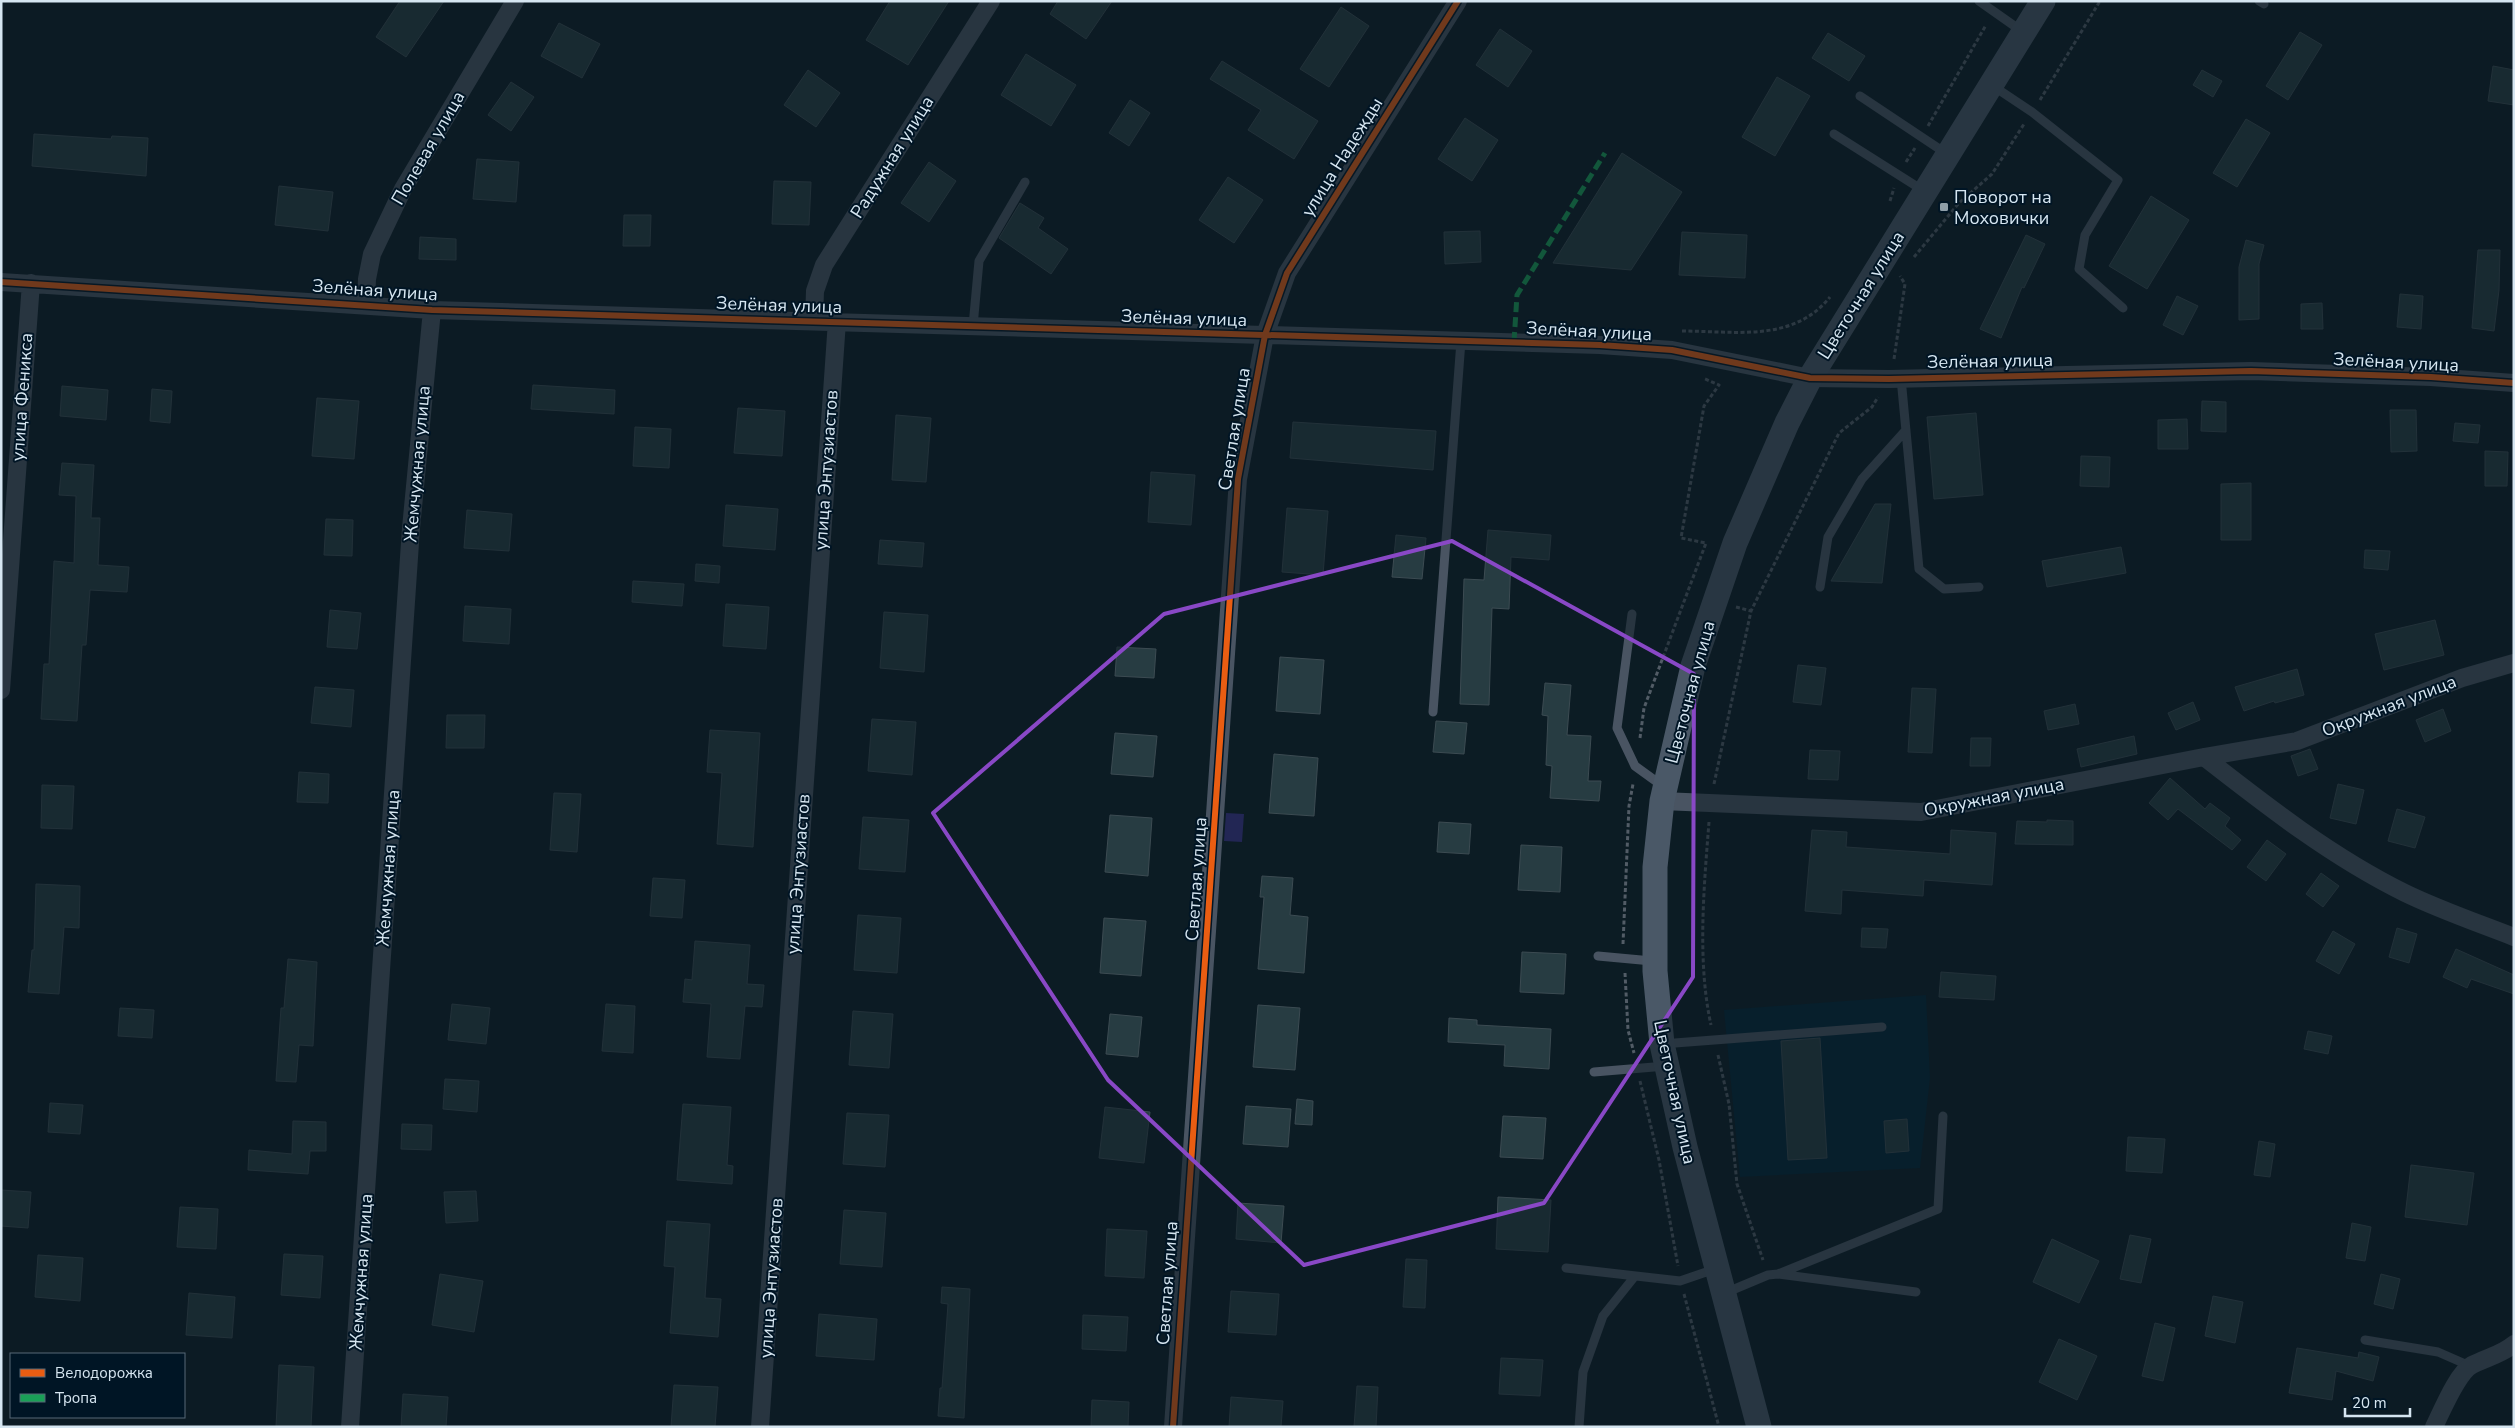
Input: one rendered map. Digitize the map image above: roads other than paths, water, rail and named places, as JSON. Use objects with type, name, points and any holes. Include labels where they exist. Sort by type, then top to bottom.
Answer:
[{"type":"main road","name":"Цветочная улица","points":[[1759,1427],[1685,1147],[1664,1055],[1655,961],[1655,867],[1664,794],[1693,666],[1735,543],[1787,423],[1810,378],[2043,1]]},
{"type":"street","name":"Полевая улица","points":[[366,304],[366,279],[372,254],[403,188],[515,1]]},
{"type":"street","name":"Радужная улица","points":[[814,321],[815,291],[824,265],[991,1]]},
{"type":"street","name":"улица Надежды","points":[[1265,335],[1287,273],[1458,1]]},
{"type":"street","name":"Зелёная улица","points":[[1,282],[366,304],[432,310],[1600,345],[1672,350],[1810,378],[2251,371],[2431,377],[2514,383]]},
{"type":"street","name":"улица Феникса","points":[[1,690],[31,283]]},
{"type":"street","name":"Жемчужная улица","points":[[350,1427],[411,528],[432,310]]},
{"type":"street","name":"улица Энтузиастов","points":[[760,1427],[836,321]]},
{"type":"street","name":"Светлая улица","points":[[1173,1427],[1238,478],[1265,335]]},
{"type":"street","name":"Окружная улица","points":[[1664,794],[1711,802],[1921,812],[2204,757],[2298,741],[2462,678],[2514,663]]},
{"type":"street","points":[[2204,757],[2266,806],[2337,856],[2405,893],[2514,937]]},
{"type":"street","points":[[2434,1427],[2456,1383],[2470,1366],[2510,1352]]},
{"type":"lane","points":[[1979,1],[2023,33]]},
{"type":"lane","points":[[1990,84],[2032,112],[2118,180],[2085,235],[2079,268],[2123,308]]},
{"type":"lane","points":[[1860,96],[1947,154]]},
{"type":"lane","points":[[1834,134],[1924,192]]},
{"type":"lane","points":[[973,326],[979,261],[1025,182]]},
{"type":"lane","points":[[1433,712],[1461,341]]},
{"type":"lane","points":[[1895,378],[1906,430],[1919,569],[1944,589],[1978,587]]},
{"type":"lane","points":[[1820,587],[1828,537],[1862,479],[1906,430]]},
{"type":"lane","points":[[1632,614],[1617,728],[1635,766],[1664,794]]},
{"type":"lane","points":[[1598,956],[1655,961]]},
{"type":"lane","points":[[1594,1072],[1715,1041],[1882,1027]]},
{"type":"lane","points":[[1725,1293],[1938,1209],[1942,1116]]},
{"type":"lane","points":[[1566,1268],[1680,1281],[1718,1268]]},
{"type":"lane","points":[[1773,1275],[1916,1292]]},
{"type":"lane","points":[[1579,1427],[1583,1372],[1603,1316],[1636,1276]]},
{"type":"lane","points":[[2365,1340],[2438,1352],[2470,1366]]},
{"type":"place","name":"Поворот на Моховички","points":[[1944,207]]}]
